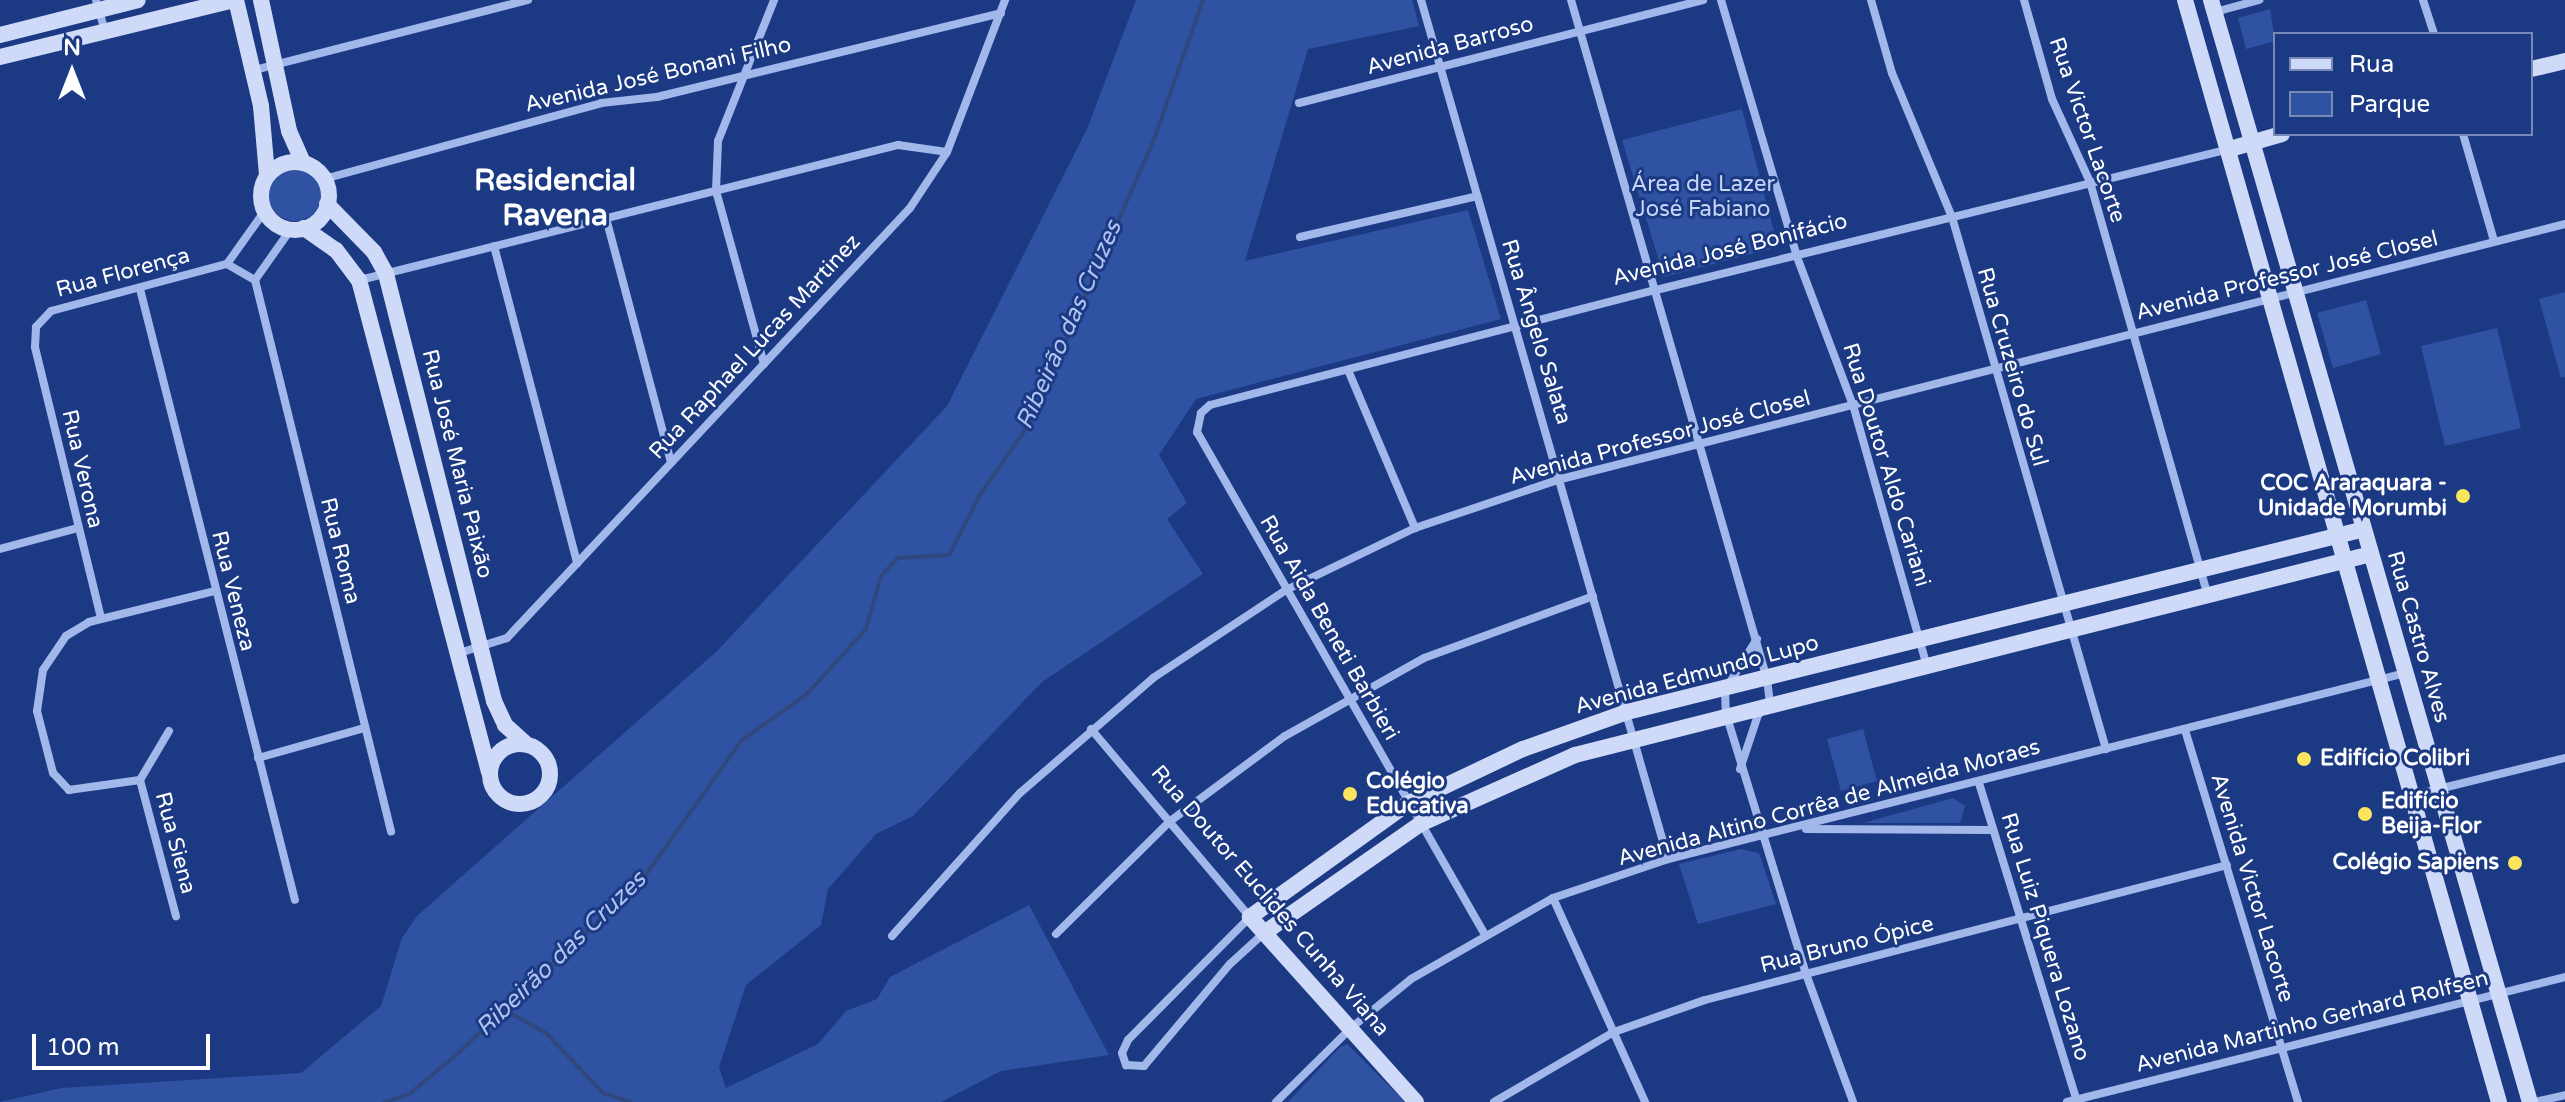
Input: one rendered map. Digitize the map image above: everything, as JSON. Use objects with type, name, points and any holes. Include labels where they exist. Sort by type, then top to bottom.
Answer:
[{"type":"street","points":[[0,35],[98,5],[138,0]]},
{"type":"street","points":[[0,57],[235,0],[251,71],[267,175],[262,187],[264,212],[227,264],[255,280],[298,229],[327,204],[324,179],[303,163],[290,162],[267,175]]},
{"type":"street","points":[[261,0],[274,65],[303,163]]},
{"type":"street","points":[[251,71],[528,0]]},
{"type":"street","points":[[764,364],[716,191],[718,141],[741,76],[774,0]]},
{"type":"street","name":"Rua Raphael Lucas Martinez","points":[[455,655],[507,638],[910,208],[947,152],[1005,0]]},
{"type":"street","name":"Rua Ângelo Salata","points":[[1421,0],[1668,859]]},
{"type":"street","points":[[1571,0],[1767,679],[1770,703],[1758,715],[1740,769]]},
{"type":"street","name":"Avenida Barroso","points":[[1299,103],[1703,0]]},
{"type":"street","name":"Rua Doutor Aldo Cariani","points":[[1721,0],[1797,257],[1853,405],[1927,666]]},
{"type":"street","name":"Rua Cruzeiro do Sul","points":[[1871,0],[1892,73],[1952,217],[1992,370],[2106,749]]},
{"type":"street","name":"Rua Victor Lacorte","points":[[2024,0],[2052,99],[2090,182],[2208,596]]},
{"type":"street","points":[[2185,0],[2230,149],[2499,1102]]},
{"type":"street","points":[[2213,6],[2259,0]]},
{"type":"street","points":[[2423,0],[2433,32]]},
{"type":"street","points":[[98,5],[105,31]]},
{"type":"street","name":"Rua Castro Alves","points":[[2213,6],[2299,295],[2497,994],[2532,1102]]},
{"type":"street","name":"Avenida José Bonani Filho","points":[[324,179],[601,103],[741,76],[1001,13]]},
{"type":"street","points":[[2533,69],[2565,61]]},
{"type":"street","name":"Avenida José Bonifácio","points":[[1197,423],[1210,405],[2275,136]]},
{"type":"street","points":[[2464,136],[2494,241]]},
{"type":"street","points":[[359,280],[898,145],[947,152]]},
{"type":"street","points":[[1300,237],[1477,196]]},
{"type":"street","name":"Rua José Maria Paixão","points":[[327,204],[374,252],[386,274],[496,709],[526,744]]},
{"type":"street","points":[[264,212],[336,250],[359,280],[455,655],[489,772],[506,800],[538,798],[550,767],[526,744],[501,750],[489,772]]},
{"type":"street","points":[[606,218],[671,462]]},
{"type":"street","name":"Avenida Professor José Closel","points":[[892,936],[976,839],[1091,729],[1192,650],[1286,590],[1415,528],[1561,479],[2132,334],[2273,302],[2565,224]]},
{"type":"street","points":[[494,246],[577,563]]},
{"type":"street","name":"Rua Florença","points":[[36,327],[51,311],[227,264]]},
{"type":"street","name":"Rua Roma","points":[[255,280],[391,831]]},
{"type":"street","name":"Rua Veneza","points":[[140,289],[214,591],[295,900]]},
{"type":"street","name":"Rua Verona","points":[[36,327],[78,528],[101,618]]},
{"type":"street","points":[[1348,370],[1415,528]]},
{"type":"street","name":"Rua Aida Beneti Barbieri","points":[[1197,423],[1286,590],[1484,933]]},
{"type":"street","points":[[0,549],[78,528]]},
{"type":"street","name":"Avenida Edmundo Lupo","points":[[2364,529],[1627,712],[1523,749],[1407,804],[1250,917],[1128,1040],[1122,1053],[1130,1069],[1144,1066],[1264,933],[1420,824],[1521,775],[1632,736],[1927,666],[2371,554]]},
{"type":"street","points":[[169,731],[140,780],[83,792],[65,788],[53,773],[37,711],[39,683],[57,646],[101,618],[214,591]]},
{"type":"street","points":[[1056,934],[1169,822],[1285,736],[1349,697],[1505,624],[1593,596]]},
{"type":"street","points":[[1757,639],[1725,690],[1726,714],[1740,769],[1806,974],[1853,1102]]},
{"type":"street","name":"Avenida Altino Corrêa de Almeida Moraes","points":[[1276,1102],[1351,1028],[1484,933],[1553,898],[1668,859],[1979,783],[2405,673]]},
{"type":"street","points":[[258,758],[365,728]]},
{"type":"street","name":"Rua Doutor Euclides Cunha Viana","points":[[1091,729],[1250,917],[1416,1102]]},
{"type":"street","name":"Avenida Victor Lacorte","points":[[2185,730],[2298,1102]]},
{"type":"street","points":[[2414,795],[2565,758]]},
{"type":"street","name":"Rua Siena","points":[[140,780],[176,916]]},
{"type":"street","name":"Rua Luiz Piquera Lozano","points":[[1979,783],[2074,1101]]},
{"type":"street","points":[[1792,829],[1993,830]]},
{"type":"street","name":"Rua Bruno Ópice","points":[[1494,1102],[1614,1032],[1806,974],[2227,865]]},
{"type":"street","points":[[1553,898],[1645,1102]]},
{"type":"street","name":"Avenida Martinho Gerhard Rolfsen","points":[[2074,1101],[2565,977]]},
{"type":"street","points":[[2532,1102],[2565,1095]]},
{"type":"green space","points":[[1136,0],[1412,0],[1419,26],[1308,49],[1245,261],[1468,210],[1501,319],[1196,399],[1159,455],[1187,503],[1167,519],[1203,574],[1042,682],[913,816],[876,834],[828,889],[821,925],[746,985],[719,1067],[726,1088],[818,1044],[846,1011],[877,999],[890,977],[1029,905],[1109,1055],[1001,1071],[941,1102],[0,1102],[62,1088],[301,1073],[381,1006],[402,938],[417,916],[717,651],[947,406],[1087,129]]},
{"type":"green space","points":[[2270,9],[2273,42],[2246,49],[2238,18]]},
{"type":"green space","name":"Área de Lazer José Fabiano","points":[[1742,109],[1778,247],[1664,277],[1622,140]]},
{"type":"green space","points":[[295,169],[313,177],[321,195],[313,213],[295,221],[277,213],[269,195],[277,177]]},
{"type":"green space","points":[[2565,292],[2565,377],[2561,378],[2539,299]]},
{"type":"green space","points":[[2366,300],[2381,354],[2333,368],[2317,313]]},
{"type":"green space","points":[[2497,328],[2521,428],[2445,446],[2421,346]]},
{"type":"green space","points":[[1863,729],[1877,781],[1841,791],[1827,739]]},
{"type":"green space","points":[[1953,798],[1965,806],[1960,823],[1863,823]]},
{"type":"green space","points":[[1741,849],[1759,853],[1776,904],[1698,924],[1679,864]]},
{"type":"green space","points":[[1347,1044],[1405,1102],[1288,1102],[1340,1047]]},
{"type":"waterway","name":"Ribeirão das Cruzes","points":[[385,1102],[409,1094],[455,1056],[642,880],[741,741],[808,693],[866,629],[881,576],[898,558],[949,555],[981,493],[1030,423],[1153,142],[1203,0]]},
{"type":"waterway","points":[[506,1011],[546,1033],[603,1093],[631,1102]]},
{"type":"place","name":"COC Araraquara - Unidade Morumbi","points":[[2463,496]]},
{"type":"place","name":"Edifício Colibri","points":[[2304,759]]},
{"type":"place","name":"Colégio Educativa","points":[[1350,794]]},
{"type":"place","name":"Edifício Beija-Flor","points":[[2365,814]]},
{"type":"place","name":"Colégio Sapiens","points":[[2515,863]]},
{"type":"district","name":"Residencial Ravena","points":[[555,198]]}]
